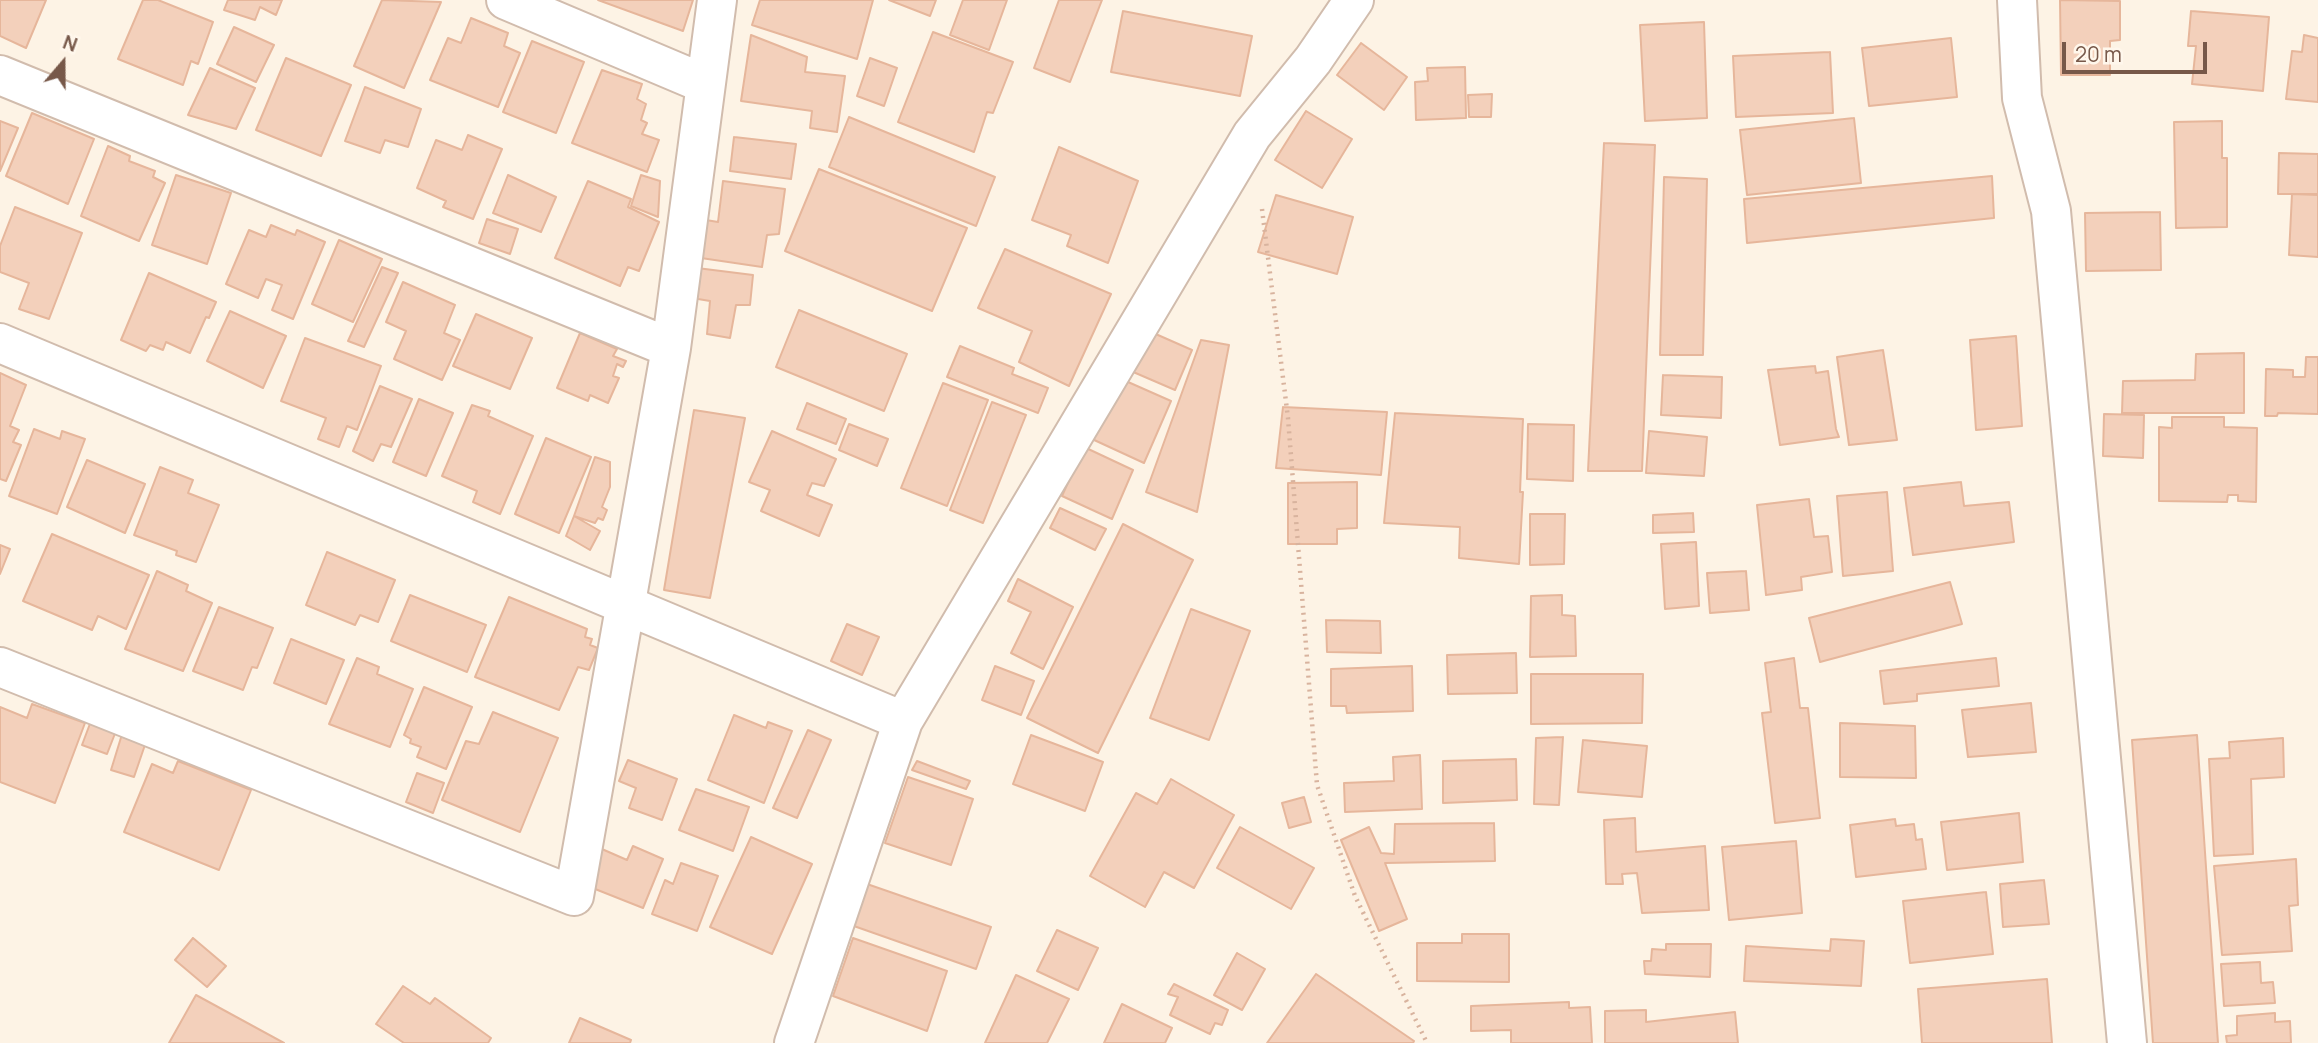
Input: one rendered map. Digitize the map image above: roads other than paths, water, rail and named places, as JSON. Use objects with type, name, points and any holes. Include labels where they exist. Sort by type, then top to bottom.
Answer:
[{"type":"street","points":[[506,0],[705,84]]},
{"type":"street","points":[[0,667],[574,896],[671,348],[717,0]]},
{"type":"street","points":[[794,1043],[903,721],[1252,135],[1313,60],[1354,0]]},
{"type":"street","points":[[2017,0],[2022,99],[2051,211],[2127,1043]]},
{"type":"street","points":[[0,75],[671,348]]},
{"type":"street","points":[[0,344],[903,721]]}]
